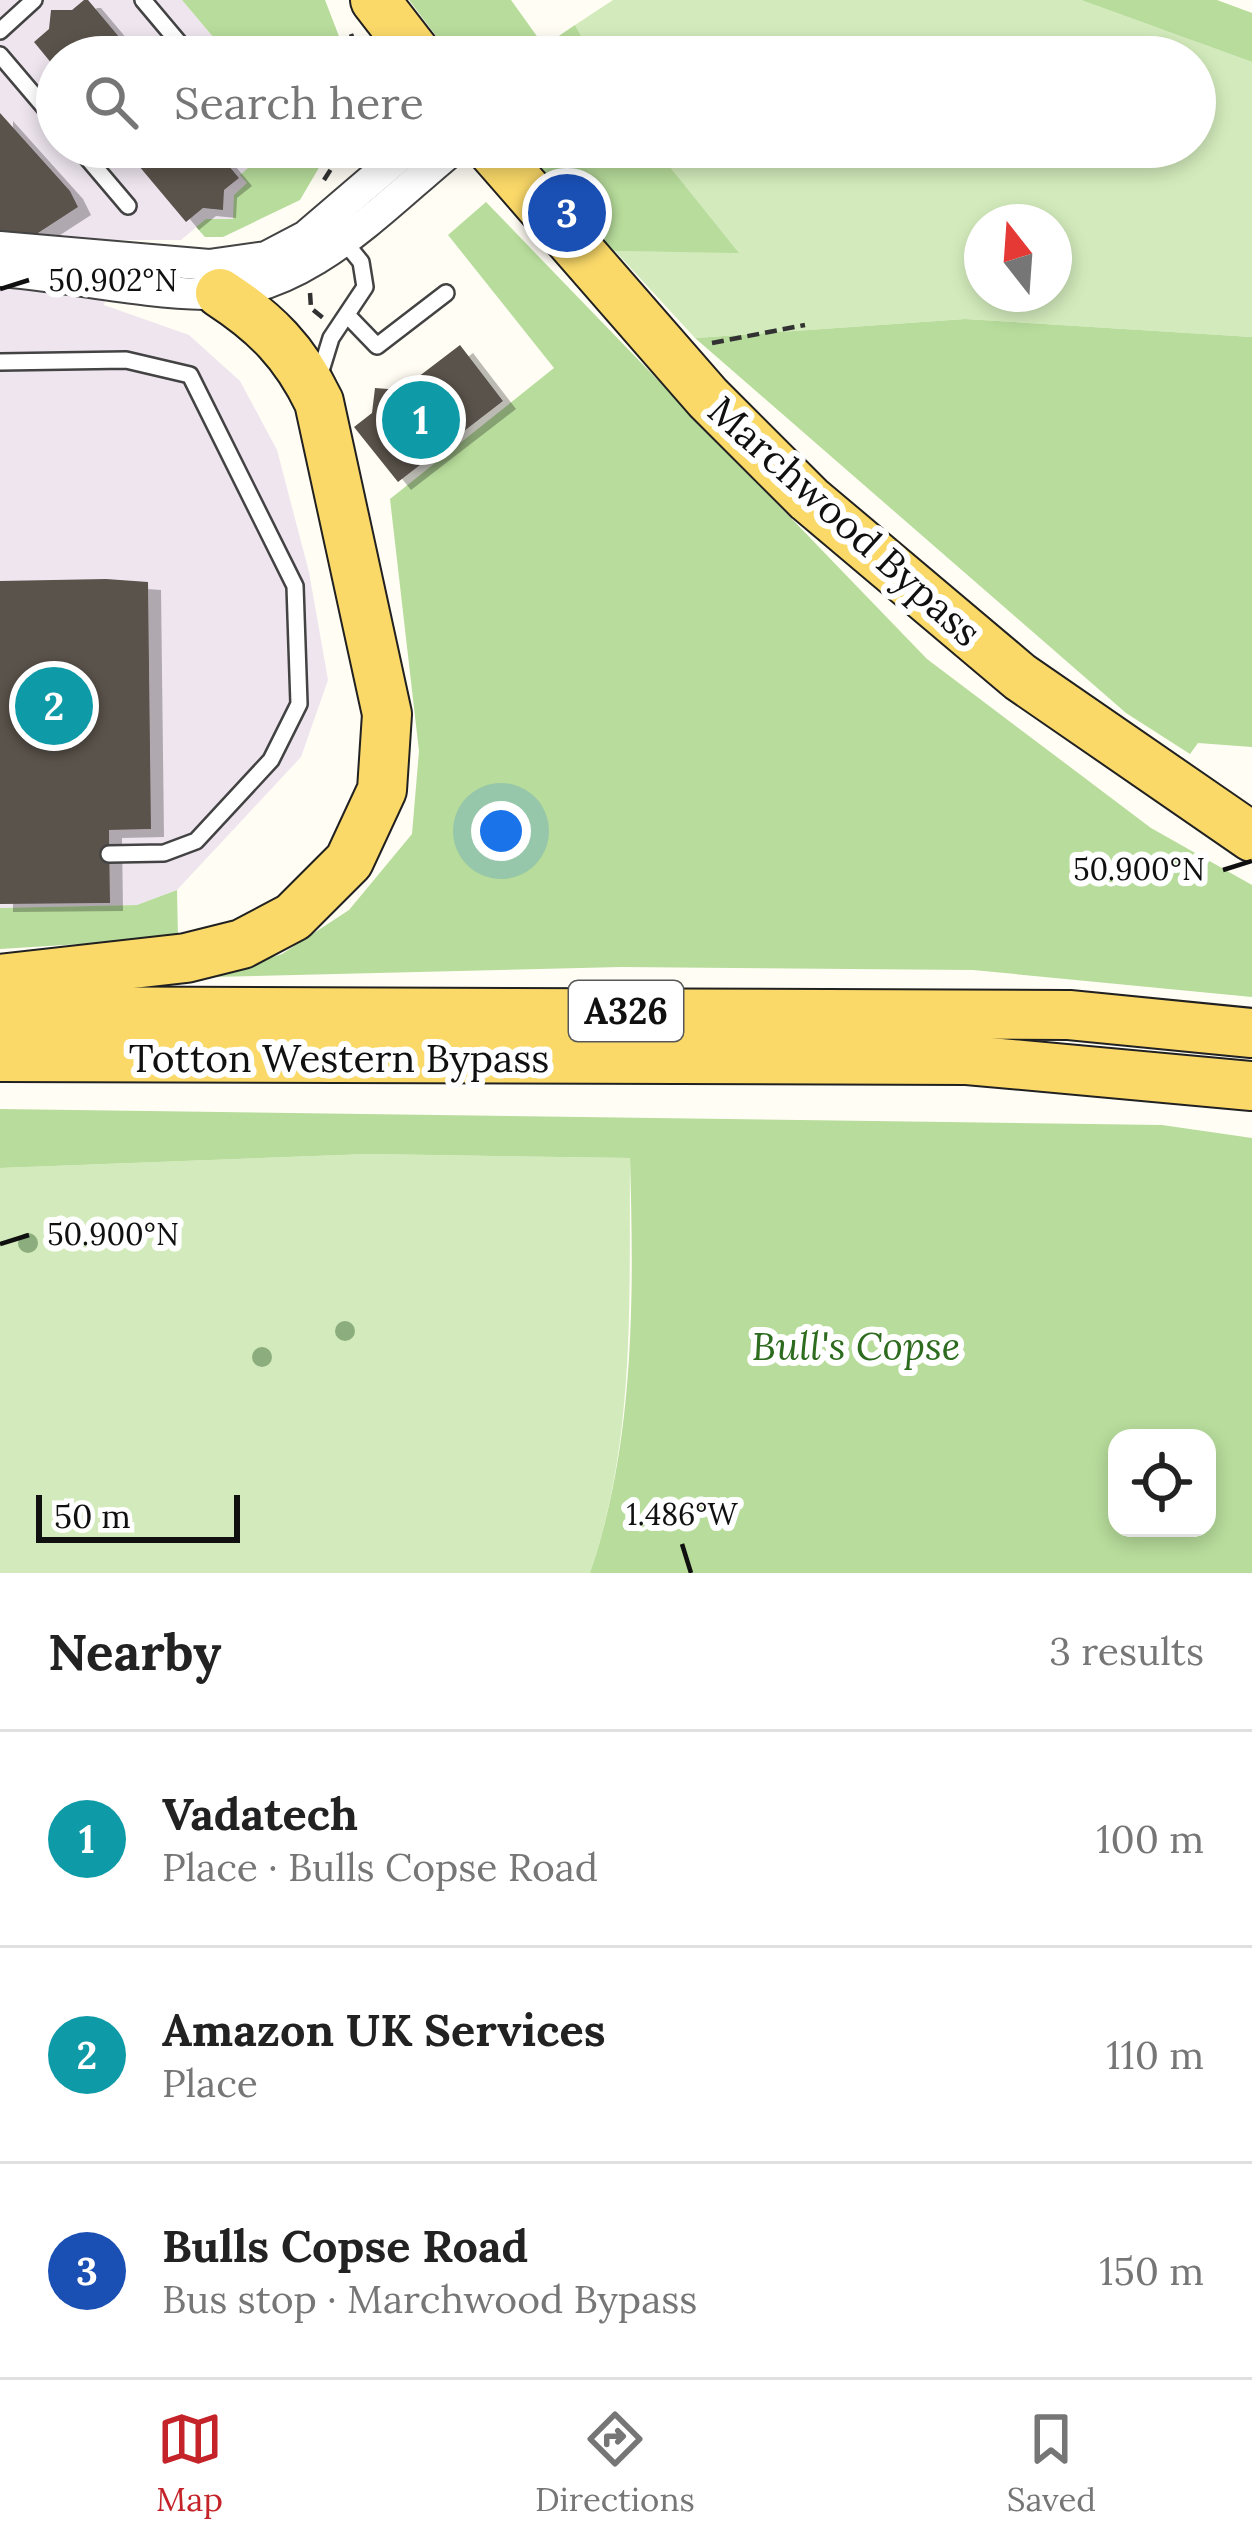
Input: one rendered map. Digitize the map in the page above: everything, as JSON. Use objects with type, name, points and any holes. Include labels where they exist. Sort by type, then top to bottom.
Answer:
[{"type":"main road","points":[[377,2],[402,36]]},
{"type":"main road","name":"Marchwood Bypass","points":[[507,168],[674,360],[809,499],[1020,677],[1252,837]]},
{"type":"main road","points":[[0,979],[186,958],[242,944],[293,917],[350,860],[382,790],[387,713],[319,402],[301,364],[273,330],[220,293]]},
{"type":"main road","name":"Totton Western Bypass","points":[[0,1011],[1069,1015],[1252,1034]]},
{"type":"main road","name":"Totton Western Bypass","points":[[0,1058],[967,1060],[1252,1086]]},
{"type":"street","points":[[377,2],[381,36]]},
{"type":"street","points":[[361,192],[368,168]]},
{"type":"street","points":[[0,247],[209,265],[239,262],[334,230],[361,192],[387,168]]},
{"type":"street","points":[[0,271],[220,293],[282,277],[334,230],[425,168]]},
{"type":"lane","points":[[0,31],[34,0]]},
{"type":"lane","points":[[142,0],[172,36]]},
{"type":"lane","points":[[0,55],[36,97]]},
{"type":"lane","points":[[96,168],[128,206]]},
{"type":"lane","points":[[319,402],[324,354],[363,295],[365,278],[334,230]]},
{"type":"lane","points":[[343,323],[377,346],[446,293]]},
{"type":"lane","points":[[0,362],[126,360],[143,368],[182,370],[197,384],[295,586],[298,704],[271,760],[196,841],[164,853],[109,854]]},
{"type":"path","points":[[321,183],[331,168]]},
{"type":"path","points":[[308,284],[310,308],[343,323]]},
{"type":"path","points":[[674,360],[716,342],[805,325]]},
{"type":"shaded area","points":[[0,0],[182,0],[212,36],[36,36],[36,168],[249,168],[241,175],[247,183],[233,219],[206,219],[181,240],[116,240],[104,305],[189,335],[240,381],[277,450],[309,572],[328,680],[301,757],[177,890],[137,905],[0,908]]},
{"type":"green space","points":[[182,0],[325,0],[339,36],[212,36]]},
{"type":"green space","points":[[409,0],[511,0],[537,36],[436,36]]},
{"type":"green space","points":[[613,0],[1081,0],[1180,36],[581,36],[575,25]]},
{"type":"green space","points":[[1081,0],[1217,0],[1252,13],[1252,62],[1216,49],[1216,36],[1180,36]]},
{"type":"green space","points":[[575,25],[581,36],[559,36]]},
{"type":"green space","points":[[1216,49],[1252,62],[1252,337],[965,319],[695,338],[615,251],[738,252],[671,168],[1216,168]]},
{"type":"green space","points":[[248,168],[319,168],[300,200],[223,237],[205,237],[196,227],[206,219],[233,219],[234,195],[247,183],[240,175]]},
{"type":"green space","points":[[538,168],[671,168],[739,253],[615,251],[580,222]]},
{"type":"green space","points":[[486,202],[927,659],[1151,828],[1252,885],[1252,997],[973,970],[621,967],[211,977],[282,954],[349,910],[412,834],[419,751],[390,499],[554,368],[448,235]]},
{"type":"green space","points":[[965,319],[1252,337],[1252,747],[1198,743],[1190,754],[1126,713],[695,338]]},
{"type":"green space","points":[[177,890],[178,938],[0,949],[0,908],[137,905]]},
{"type":"green space","name":"Bull's Copse","points":[[0,1109],[1162,1125],[1252,1138],[1252,1573],[590,1573],[605,1523],[623,1421],[631,1315],[630,1158],[368,1154],[0,1168]]},
{"type":"green space","points":[[368,1154],[630,1158],[623,1419],[616,1471],[590,1573],[0,1573],[0,1168]]},
{"type":"building","points":[[88,0],[118,36],[41,36],[49,29],[51,10],[72,10]]},
{"type":"building","points":[[0,113],[36,153],[36,168],[49,168],[78,207],[21,244],[10,231],[0,233]]},
{"type":"building","points":[[141,168],[231,168],[239,178],[224,190],[223,210],[203,208],[186,222]]},
{"type":"building","points":[[460,345],[503,401],[398,482],[354,427],[372,413],[375,388],[401,390]]},
{"type":"building","points":[[0,581],[148,582],[151,829],[109,830],[110,903],[0,904]]},
{"type":"place","name":"Bulls Copse Road","points":[[567,213]]},
{"type":"place","name":"Vadatech","points":[[421,420]]},
{"type":"place","name":"Amazon UK Services","points":[[54,706]]}]
